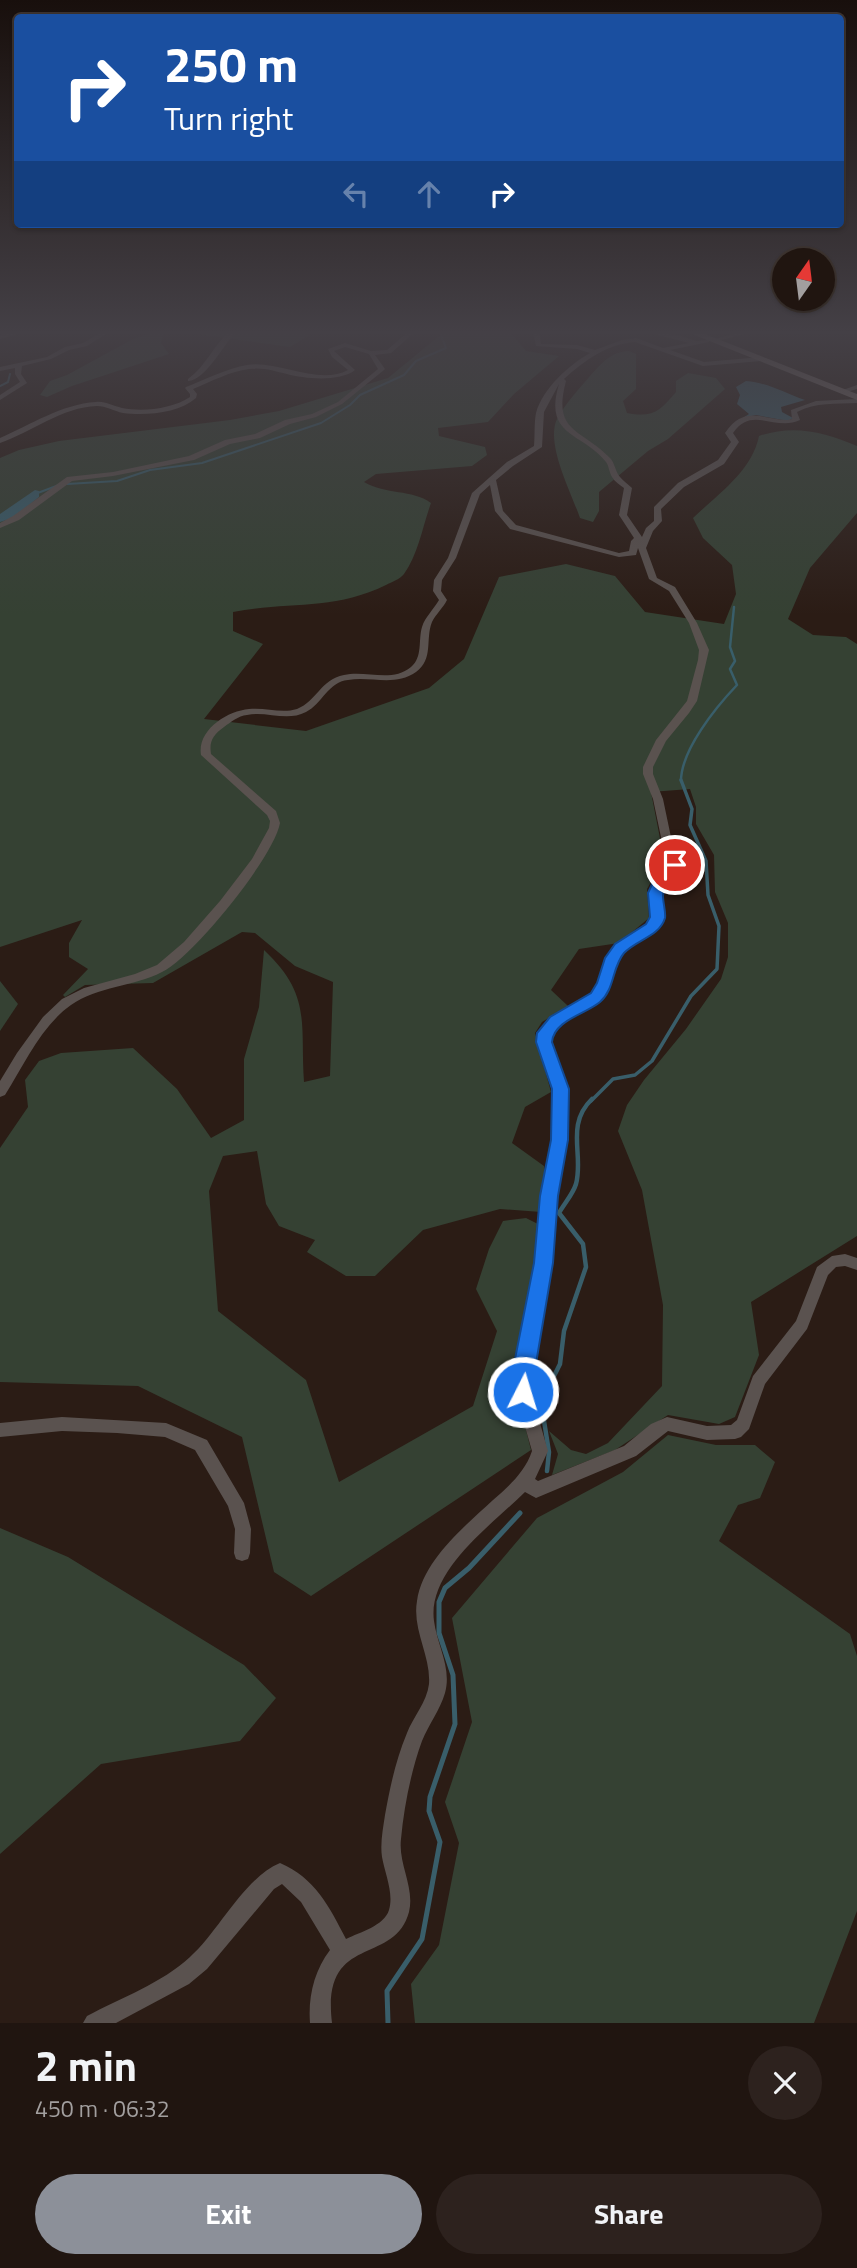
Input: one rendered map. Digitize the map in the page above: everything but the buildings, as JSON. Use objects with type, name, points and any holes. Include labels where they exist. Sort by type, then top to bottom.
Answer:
[{"type":"street","points":[[0,441],[31,426]]},
{"type":"street","points":[[0,526],[16,518],[69,479],[113,474],[191,458],[228,442],[257,436],[278,426]]},
{"type":"street","points":[[0,1092],[52,1016],[64,1004],[94,988],[163,967],[179,954],[246,877],[263,851],[274,829],[272,813],[206,755],[204,746],[208,735],[232,716],[243,712],[253,710],[291,713],[305,709],[325,688],[340,678],[390,679],[414,669],[425,655],[428,623],[443,600],[437,591],[438,580],[452,558],[476,493],[492,478],[538,447],[539,426]]},
{"type":"street","points":[[321,2023],[321,1991],[328,1973],[342,1952],[389,1927],[398,1916],[400,1896],[389,1848],[391,1836],[413,1741],[438,1683],[424,1623],[429,1586],[440,1569],[488,1516],[525,1481],[538,1461],[540,1451],[523,1392],[523,1369],[543,1263],[549,1196],[559,1140],[560,1089],[544,1042],[545,1033],[556,1021],[596,997],[605,984],[613,958],[620,948],[652,927],[657,917],[655,893],[660,882],[675,865],[676,858],[667,842],[648,767],[661,740],[692,701],[704,650],[693,623],[672,589],[653,579],[640,543],[623,515],[628,488],[615,476],[612,464],[605,457],[573,435],[566,426]]},
{"type":"street","points":[[640,543],[658,521],[657,509],[681,485],[721,462],[734,446],[735,442],[729,433],[732,426]]},
{"type":"street","points":[[0,436],[19,433]]},
{"type":"street","points":[[492,478],[499,511],[513,527],[619,555],[633,553],[635,541],[640,543]]},
{"type":"street","points":[[525,1481],[537,1490],[630,1451],[667,1424],[707,1433],[735,1432],[743,1424],[758,1381],[802,1324],[822,1271],[832,1262],[857,1264]]},
{"type":"street","points":[[0,1430],[62,1424],[117,1426],[166,1430],[201,1445],[236,1503],[243,1528],[242,1553]]},
{"type":"street","points":[[94,2023],[182,1977],[200,1962],[267,1882],[280,1873],[289,1875],[322,1913],[342,1952]]},
{"type":"green space","points":[[178,426],[451,426],[438,428],[439,436],[485,447],[487,455],[472,466],[376,474],[364,482],[381,489],[416,496],[431,503],[413,558],[400,577],[348,599],[233,612],[233,631],[263,644],[204,719],[306,731],[429,688],[464,659],[499,577],[566,564],[615,576],[645,612],[724,624],[736,594],[732,565],[703,538],[693,518],[742,471],[759,436],[772,432],[809,431],[857,446],[857,513],[810,568],[788,619],[813,635],[846,637],[857,644],[857,1236],[751,1302],[759,1355],[735,1417],[719,1424],[668,1415],[615,1450],[552,1475],[558,1454],[549,1431],[571,1450],[586,1454],[608,1443],[662,1386],[663,1305],[642,1190],[618,1131],[627,1105],[721,979],[728,957],[728,923],[715,892],[714,855],[696,824],[696,807],[690,789],[651,792],[664,859],[647,889],[649,918],[619,943],[579,949],[551,990],[568,1006],[542,1022],[535,1033],[551,1092],[525,1107],[512,1143],[544,1166],[547,1183],[541,1212],[500,1209],[423,1230],[375,1276],[346,1276],[307,1252],[315,1240],[279,1226],[266,1204],[257,1151],[223,1156],[209,1191],[218,1311],[306,1380],[339,1482],[473,1406],[497,1331],[476,1289],[489,1249],[503,1221],[526,1218],[540,1225],[516,1366],[516,1390],[531,1450],[311,1596],[274,1572],[242,1437],[138,1386],[0,1382],[0,1148],[28,1107],[25,1080],[39,1061],[61,1053],[133,1048],[177,1089],[211,1138],[244,1120],[244,1059],[259,1007],[264,950],[290,981],[297,996],[302,1026],[304,1082],[330,1076],[333,982],[295,966],[255,933],[242,932],[153,983],[85,985],[65,997],[63,995],[88,969],[69,957],[69,943],[82,920],[0,947],[0,458],[19,450],[59,441]]},
{"type":"green space","points":[[555,426],[682,426],[599,492],[599,511],[593,522],[580,518],[557,455]]},
{"type":"green space","points":[[0,981],[18,1004],[0,1031]]},
{"type":"green space","points":[[668,1435],[716,1445],[755,1445],[775,1462],[760,1498],[738,1505],[719,1541],[850,1634],[857,1656],[857,1911],[814,2023],[415,2023],[411,1984],[439,1945],[459,1843],[445,1802],[472,1722],[452,1618],[537,1518],[623,1472]]},
{"type":"green space","points":[[0,1528],[68,1557],[244,1665],[276,1698],[240,1741],[101,1764],[0,1854]]},
{"type":"waterway","points":[[67,484],[117,481],[150,470],[202,463],[311,426]]},
{"type":"waterway","points":[[35,494],[59,485]]},
{"type":"waterway","points":[[0,518],[9,515],[35,494]]},
{"type":"waterway","points":[[681,780],[693,743],[719,705],[737,685],[730,669],[735,661],[730,647],[734,607]]},
{"type":"waterway","points":[[591,1101],[613,1079],[635,1075],[652,1061],[691,996],[717,969],[719,926],[708,895],[706,861],[690,825],[692,809],[681,780]]},
{"type":"waterway","points":[[547,1471],[549,1452],[541,1402],[560,1364],[564,1331],[586,1267],[583,1244],[559,1213],[576,1184],[579,1119],[592,1099]]},
{"type":"waterway","points":[[388,2023],[387,1991],[422,1939],[440,1842],[429,1811],[430,1797],[455,1724],[453,1675],[439,1633],[439,1602],[445,1588],[469,1568],[520,1513]]},
{"type":"route","points":[[523,1392],[523,1369],[543,1263],[549,1196],[559,1140],[560,1089],[544,1042],[545,1033],[556,1021],[596,997],[605,984],[613,958],[620,948],[652,927],[658,907],[655,893],[660,882],[675,865]]}]
